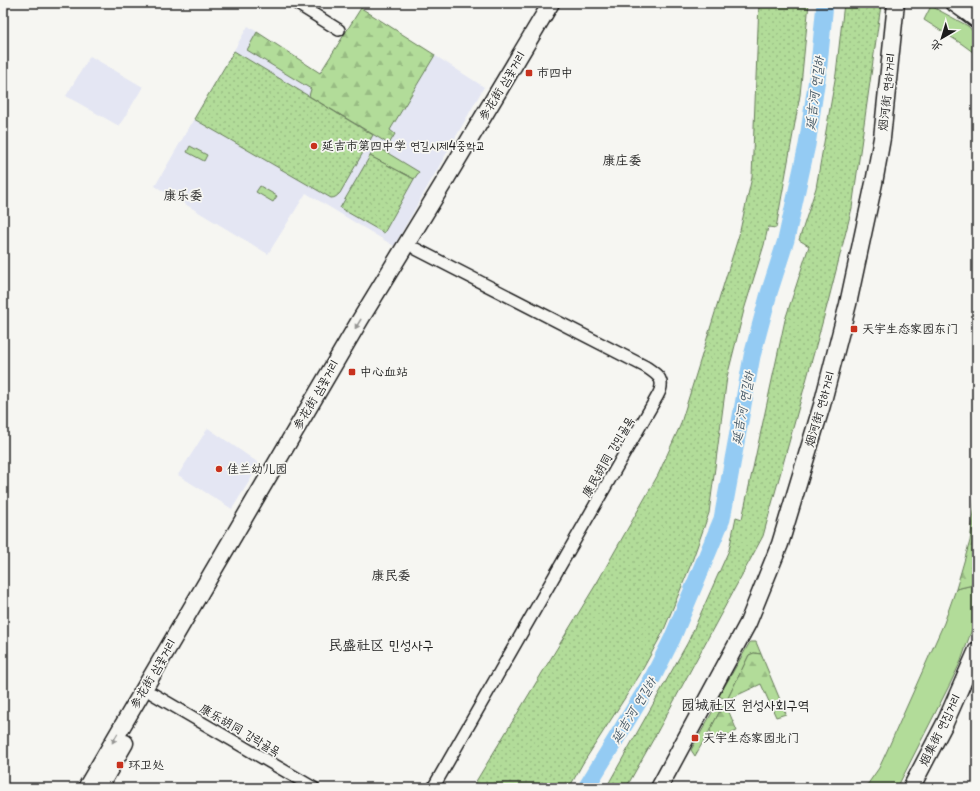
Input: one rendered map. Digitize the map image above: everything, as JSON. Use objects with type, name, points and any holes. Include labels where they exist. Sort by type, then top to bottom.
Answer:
[{"type":"main road","name":"参花街 삼꽃거리","points":[[86,788],[360,320],[551,3]]},
{"type":"main road","name":"参花街 삼꽃거리","points":[[99,788],[298,446],[562,3]]},
{"type":"main road","name":"烟河街 연하거리","points":[[659,788],[748,623],[780,544],[822,405],[848,304],[874,184],[882,138],[896,3]]},
{"type":"main road","points":[[954,3],[977,20]]},
{"type":"main road","name":"烟集街 연집거리","points":[[911,788],[945,723],[977,650]]},
{"type":"street","points":[[296,3],[339,30]]},
{"type":"street","name":"康民胡同 강민골목","points":[[416,249],[646,367],[659,377],[662,385],[661,390],[433,788]]},
{"type":"street","name":"康乐胡同 강락골목","points":[[153,694],[314,788]]},
{"type":"shaded area","name":"延吉市第四中学 연길시제4중학교","points":[[361,8],[484,87],[394,246],[306,193],[268,254],[155,186],[248,26],[320,73]]},
{"type":"shaded area","points":[[90,56],[143,87],[119,126],[66,96]]},
{"type":"shaded area","name":"佳兰幼儿园","points":[[208,428],[260,464],[232,509],[178,475]]},
{"type":"green space","points":[[759,3],[809,3],[800,95],[776,228],[768,227],[744,310],[727,377],[709,513],[691,564],[663,632],[639,676],[583,763],[569,788],[472,788],[598,581],[658,475],[680,426],[739,235],[752,177]]},
{"type":"green space","points":[[844,3],[875,3],[881,5],[852,208],[828,302],[763,536],[626,788],[606,788],[688,642],[729,550],[736,517],[742,519],[785,320],[809,246],[799,240],[816,188],[836,74]]},
{"type":"green space","points":[[931,6],[968,26],[977,36],[977,55],[924,20]]},
{"type":"green space","points":[[361,8],[435,55],[390,130],[395,134],[389,144],[309,96],[311,89],[247,50],[257,32],[320,73]]},
{"type":"green space","points":[[234,51],[373,135],[340,193],[336,197],[331,198],[194,119]]},
{"type":"green space","points":[[190,146],[207,155],[204,161],[187,152]]},
{"type":"green space","points":[[376,146],[419,172],[414,179],[370,156]]},
{"type":"green space","points":[[370,156],[414,179],[384,233],[340,208]]},
{"type":"green space","points":[[260,186],[277,196],[273,202],[256,192]]},
{"type":"green space","points":[[977,483],[977,574],[973,585],[956,589],[970,541]]},
{"type":"green space","points":[[977,574],[977,611],[961,661],[897,788],[865,788],[879,768],[886,753],[944,623],[956,589],[973,585]]},
{"type":"green space","points":[[750,642],[756,642],[761,654],[754,653],[749,655],[727,700],[719,696]]},
{"type":"green space","points":[[754,653],[761,654],[786,714],[776,717],[761,684],[727,700],[749,655]]},
{"type":"green space","points":[[718,702],[726,705],[722,707],[695,756],[691,750]]},
{"type":"green space","points":[[726,705],[737,731],[714,740],[710,730],[722,707]]},
{"type":"waterway","name":"延吉河 연길하","points":[[586,788],[650,683],[672,639],[722,519],[752,356],[769,293],[786,240],[807,145],[819,65],[825,3]]},
{"type":"place","name":"市四中","points":[[529,73]]},
{"type":"place","name":"延吉市第四中学 연길시제4중학교","points":[[314,146]]},
{"type":"place","name":"天宇生态家园东门","points":[[854,329]]},
{"type":"place","name":"中心血站","points":[[352,372]]},
{"type":"place","name":"佳兰幼儿园","points":[[219,469]]},
{"type":"place","name":"天宇生态家园北门","points":[[695,738]]},
{"type":"place","name":"环卫处","points":[[120,765]]},
{"type":"district","name":"康庄委","points":[[622,160]]},
{"type":"district","name":"康乐委","points":[[183,195]]},
{"type":"district","name":"康民委","points":[[391,575]]},
{"type":"district","name":"民盛社区 민성사구","points":[[381,645]]},
{"type":"district","name":"园城社区 원성사회구역","points":[[745,705]]}]
